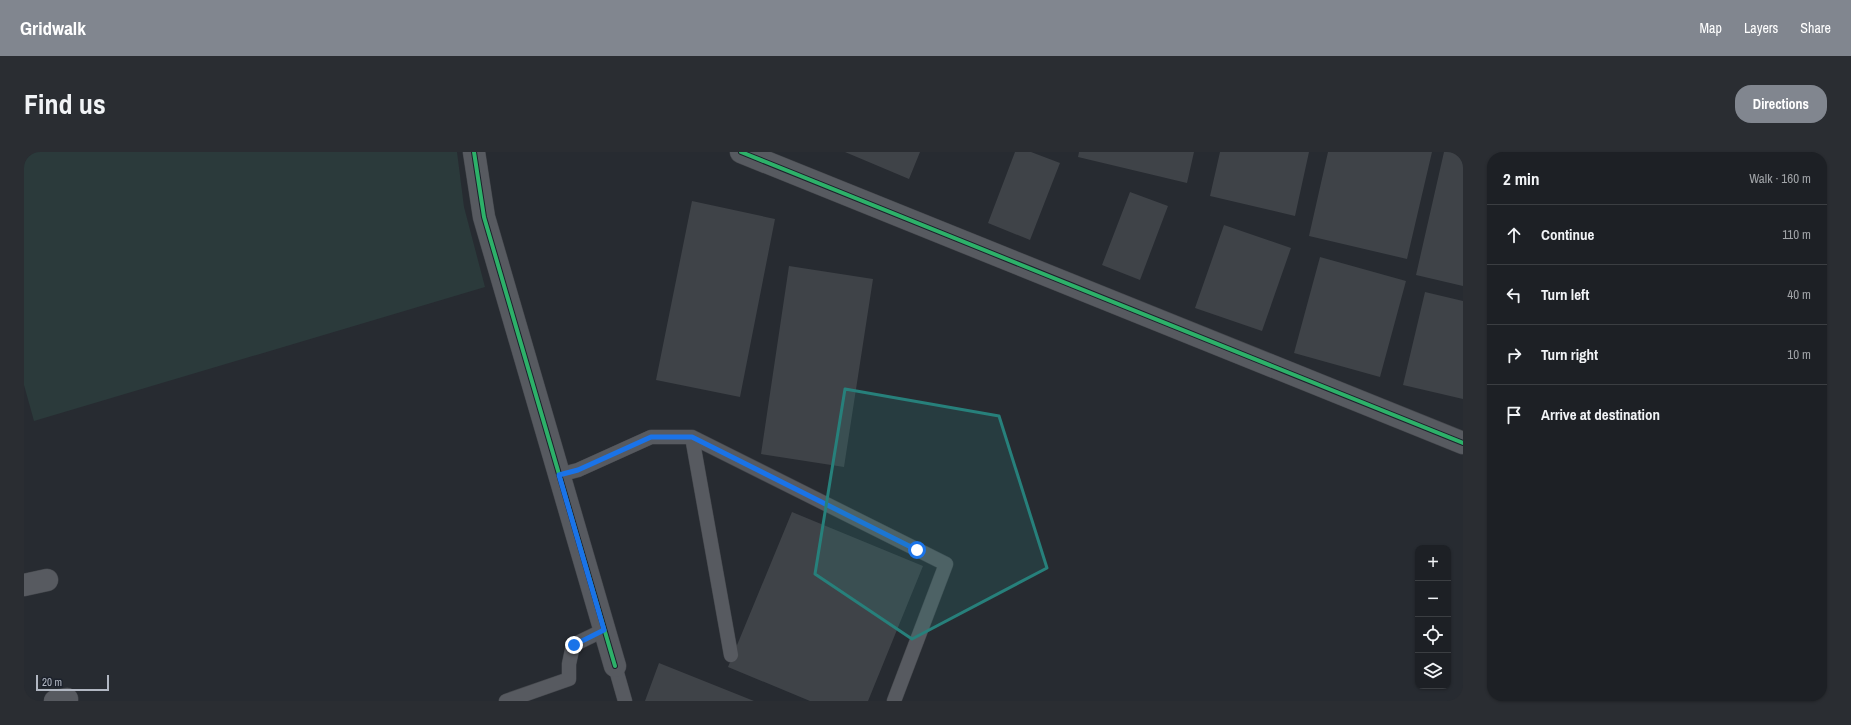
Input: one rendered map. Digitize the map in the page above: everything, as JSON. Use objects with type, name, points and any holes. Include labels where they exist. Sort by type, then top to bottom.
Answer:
[{"type":"street","points":[[474,152],[484,217],[615,666]]},
{"type":"street","points":[[741,152],[1463,443]]},
{"type":"street","points":[[24,585],[47,580]]},
{"type":"lane","points":[[559,475],[578,470],[651,437],[692,437],[946,564],[894,701]]},
{"type":"lane","points":[[692,437],[731,655]]},
{"type":"lane","points":[[506,701],[569,680],[569,664],[574,645],[604,630]]},
{"type":"lane","points":[[615,666],[625,701]]},
{"type":"highlighted area","points":[[845,389],[999,416],[1047,568],[912,639],[815,574]]},
{"type":"shaded area","points":[[24,152],[457,152],[464,207],[485,287],[34,421],[24,385]]},
{"type":"building","points":[[845,152],[920,152],[909,179]]},
{"type":"building","points":[[1015,152],[1031,152],[1060,163],[1030,240],[988,223]]},
{"type":"building","points":[[1079,152],[1194,152],[1187,183],[1078,157]]},
{"type":"building","points":[[1220,152],[1309,152],[1295,216],[1210,196]]},
{"type":"building","points":[[1328,152],[1432,152],[1407,259],[1309,236]]},
{"type":"building","points":[[1444,152],[1463,152],[1463,286],[1416,275]]},
{"type":"building","points":[[1130,192],[1168,206],[1140,280],[1102,265]]},
{"type":"building","points":[[692,201],[775,219],[740,397],[656,380]]},
{"type":"building","points":[[1224,225],[1291,248],[1262,331],[1195,308]]},
{"type":"building","points":[[1320,257],[1406,281],[1380,377],[1294,353]]},
{"type":"building","points":[[789,266],[873,279],[844,467],[761,454]]},
{"type":"building","points":[[1425,292],[1463,301],[1463,399],[1403,385]]},
{"type":"building","points":[[792,512],[923,566],[868,701],[810,701],[728,667]]},
{"type":"building","points":[[659,663],[754,701],[645,701]]},
{"type":"cycle path","points":[[474,152],[484,217],[615,666]]},
{"type":"cycle path","points":[[741,152],[1463,443]]},
{"type":"route","points":[[574,645],[604,630],[559,475],[578,470],[651,437],[692,437],[917,550]]}]
